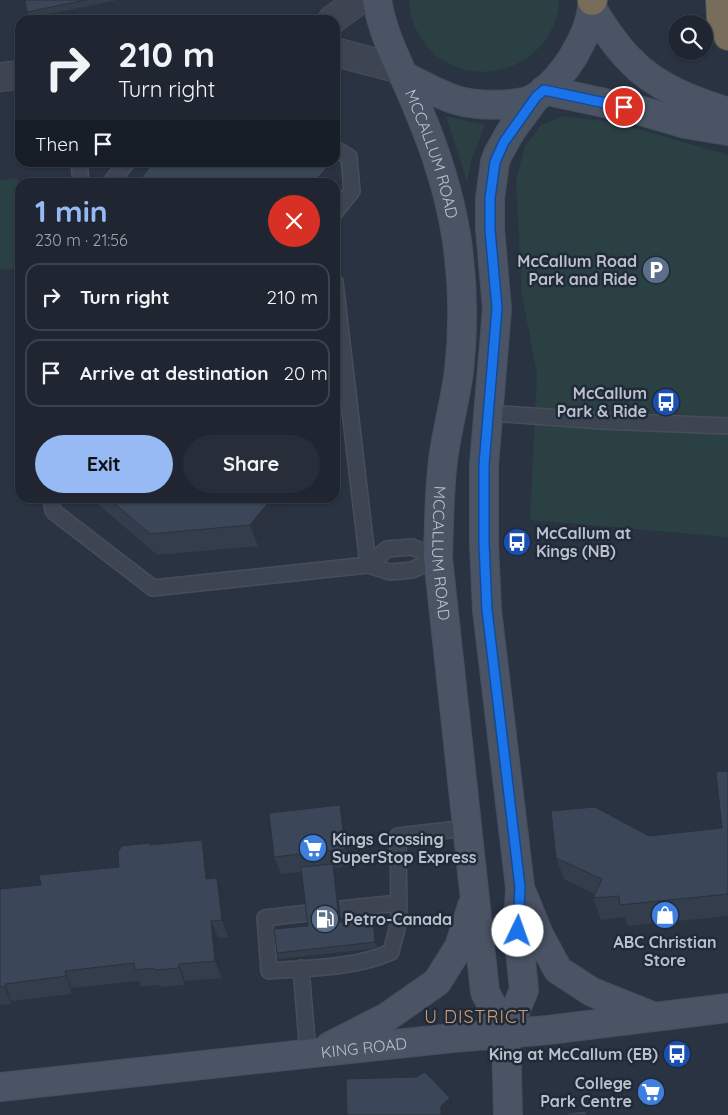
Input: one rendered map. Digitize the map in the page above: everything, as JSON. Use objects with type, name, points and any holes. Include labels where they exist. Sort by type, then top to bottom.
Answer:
[{"type":"highway","points":[[720,0],[721,20],[728,36]]},
{"type":"main road","name":"MCCALLUM ROAD","points":[[377,0],[382,27],[429,137],[446,186],[456,235],[461,277],[462,321],[459,371],[443,460],[438,558],[485,992],[506,1033]]},
{"type":"main road","name":"MCCALLUM ROAD","points":[[508,1115],[506,1033],[524,990],[518,931],[520,887],[487,610],[484,465],[497,308],[490,230],[490,198],[495,162],[498,154],[511,131],[540,94],[566,69],[584,38],[593,3]]},
{"type":"main road","points":[[593,3],[611,38],[630,61],[656,82],[698,103],[728,112]]},
{"type":"main road","points":[[402,72],[435,92],[456,100],[486,106],[512,104],[540,94],[642,111],[686,124],[728,131]]},
{"type":"main road","points":[[520,887],[539,935],[558,970],[592,992],[654,1017]]},
{"type":"main road","points":[[312,1054],[387,1017],[437,982],[459,948],[475,898]]},
{"type":"main road","name":"KING ROAD","points":[[0,1087],[728,1008]]},
{"type":"street","points":[[339,15],[359,0]]},
{"type":"street","points":[[340,53],[402,72]]},
{"type":"street","points":[[0,78],[15,76]]},
{"type":"lane","points":[[340,152],[349,157],[352,191],[340,206]]},
{"type":"lane","points":[[114,178],[123,167]]},
{"type":"lane","points":[[340,325],[368,566]]},
{"type":"lane","points":[[489,413],[602,421],[728,426]]},
{"type":"lane","points":[[52,503],[53,511],[153,588],[368,566],[390,572],[412,570],[438,558]]},
{"type":"lane","points":[[368,566],[387,549],[412,547],[438,558]]},
{"type":"lane","points":[[308,913],[265,918],[269,971],[301,968],[327,960],[376,959],[391,952],[399,921],[398,836],[467,828]]},
{"type":"lane","points":[[340,909],[399,903]]},
{"type":"lane","points":[[301,968],[312,1054]]},
{"type":"green space","points":[[409,0],[559,0],[559,8],[550,33],[537,50],[521,62],[503,69],[484,72],[464,69],[446,62],[431,50],[414,25]]},
{"type":"green space","points":[[446,116],[485,125],[472,158],[467,182]]},
{"type":"green space","points":[[562,116],[617,123],[728,155],[728,537],[530,520],[537,373],[522,296],[516,180],[525,146],[540,126]]},
{"type":"green space","points":[[15,178],[15,268],[0,270],[0,180]]},
{"type":"building","points":[[25,0],[86,0],[27,12]]},
{"type":"building","points":[[150,167],[327,167],[318,178],[141,178]]},
{"type":"building","points":[[114,503],[268,503],[250,525],[150,534]]},
{"type":"building","points":[[728,771],[728,894],[620,905],[619,896],[593,898],[602,879],[556,858],[551,811],[595,807],[649,836],[722,828],[716,772]]},
{"type":"building","points":[[340,805],[345,849],[274,857],[269,813]]},
{"type":"building","points":[[202,840],[206,879],[217,878],[222,920],[211,921],[215,961],[179,964],[179,968],[154,970],[153,968],[135,970],[134,963],[65,971],[66,976],[5,984],[5,987],[0,987],[0,889],[41,885],[39,875],[119,867],[118,852],[122,846]]},
{"type":"building","name":"Petro-Canada","points":[[333,864],[339,922],[373,919],[375,942],[277,953],[274,929],[308,926],[301,867]]},
{"type":"building","points":[[425,1072],[450,1098],[441,1106],[441,1115],[347,1115],[346,1079],[416,1077]]},
{"type":"building","points":[[586,1111],[587,1115],[567,1115],[567,1113]]},
{"type":"place","name":"McCallum Road Park and Ride","points":[[656,270]]},
{"type":"place","name":"McCallum Park & Ride","points":[[666,402]]},
{"type":"place","name":"McCallum at Kings (NB)","points":[[517,542]]},
{"type":"place","name":"Kings Crossing SuperStop Express","points":[[313,848]]},
{"type":"place","name":"ABC Christian Store","points":[[665,915]]},
{"type":"place","name":"Petro-Canada","points":[[325,919]]},
{"type":"place","name":"King at McCallum (EB)","points":[[677,1054]]},
{"type":"place","name":"College Park Centre","points":[[651,1092]]},
{"type":"district","name":"U DISTRICT","points":[[477,1017]]},
{"type":"route","points":[[518,931],[520,887],[487,610],[484,544],[484,465],[497,308],[490,230],[490,198],[495,162],[498,154],[511,131],[536,97],[544,90],[624,107]]}]
